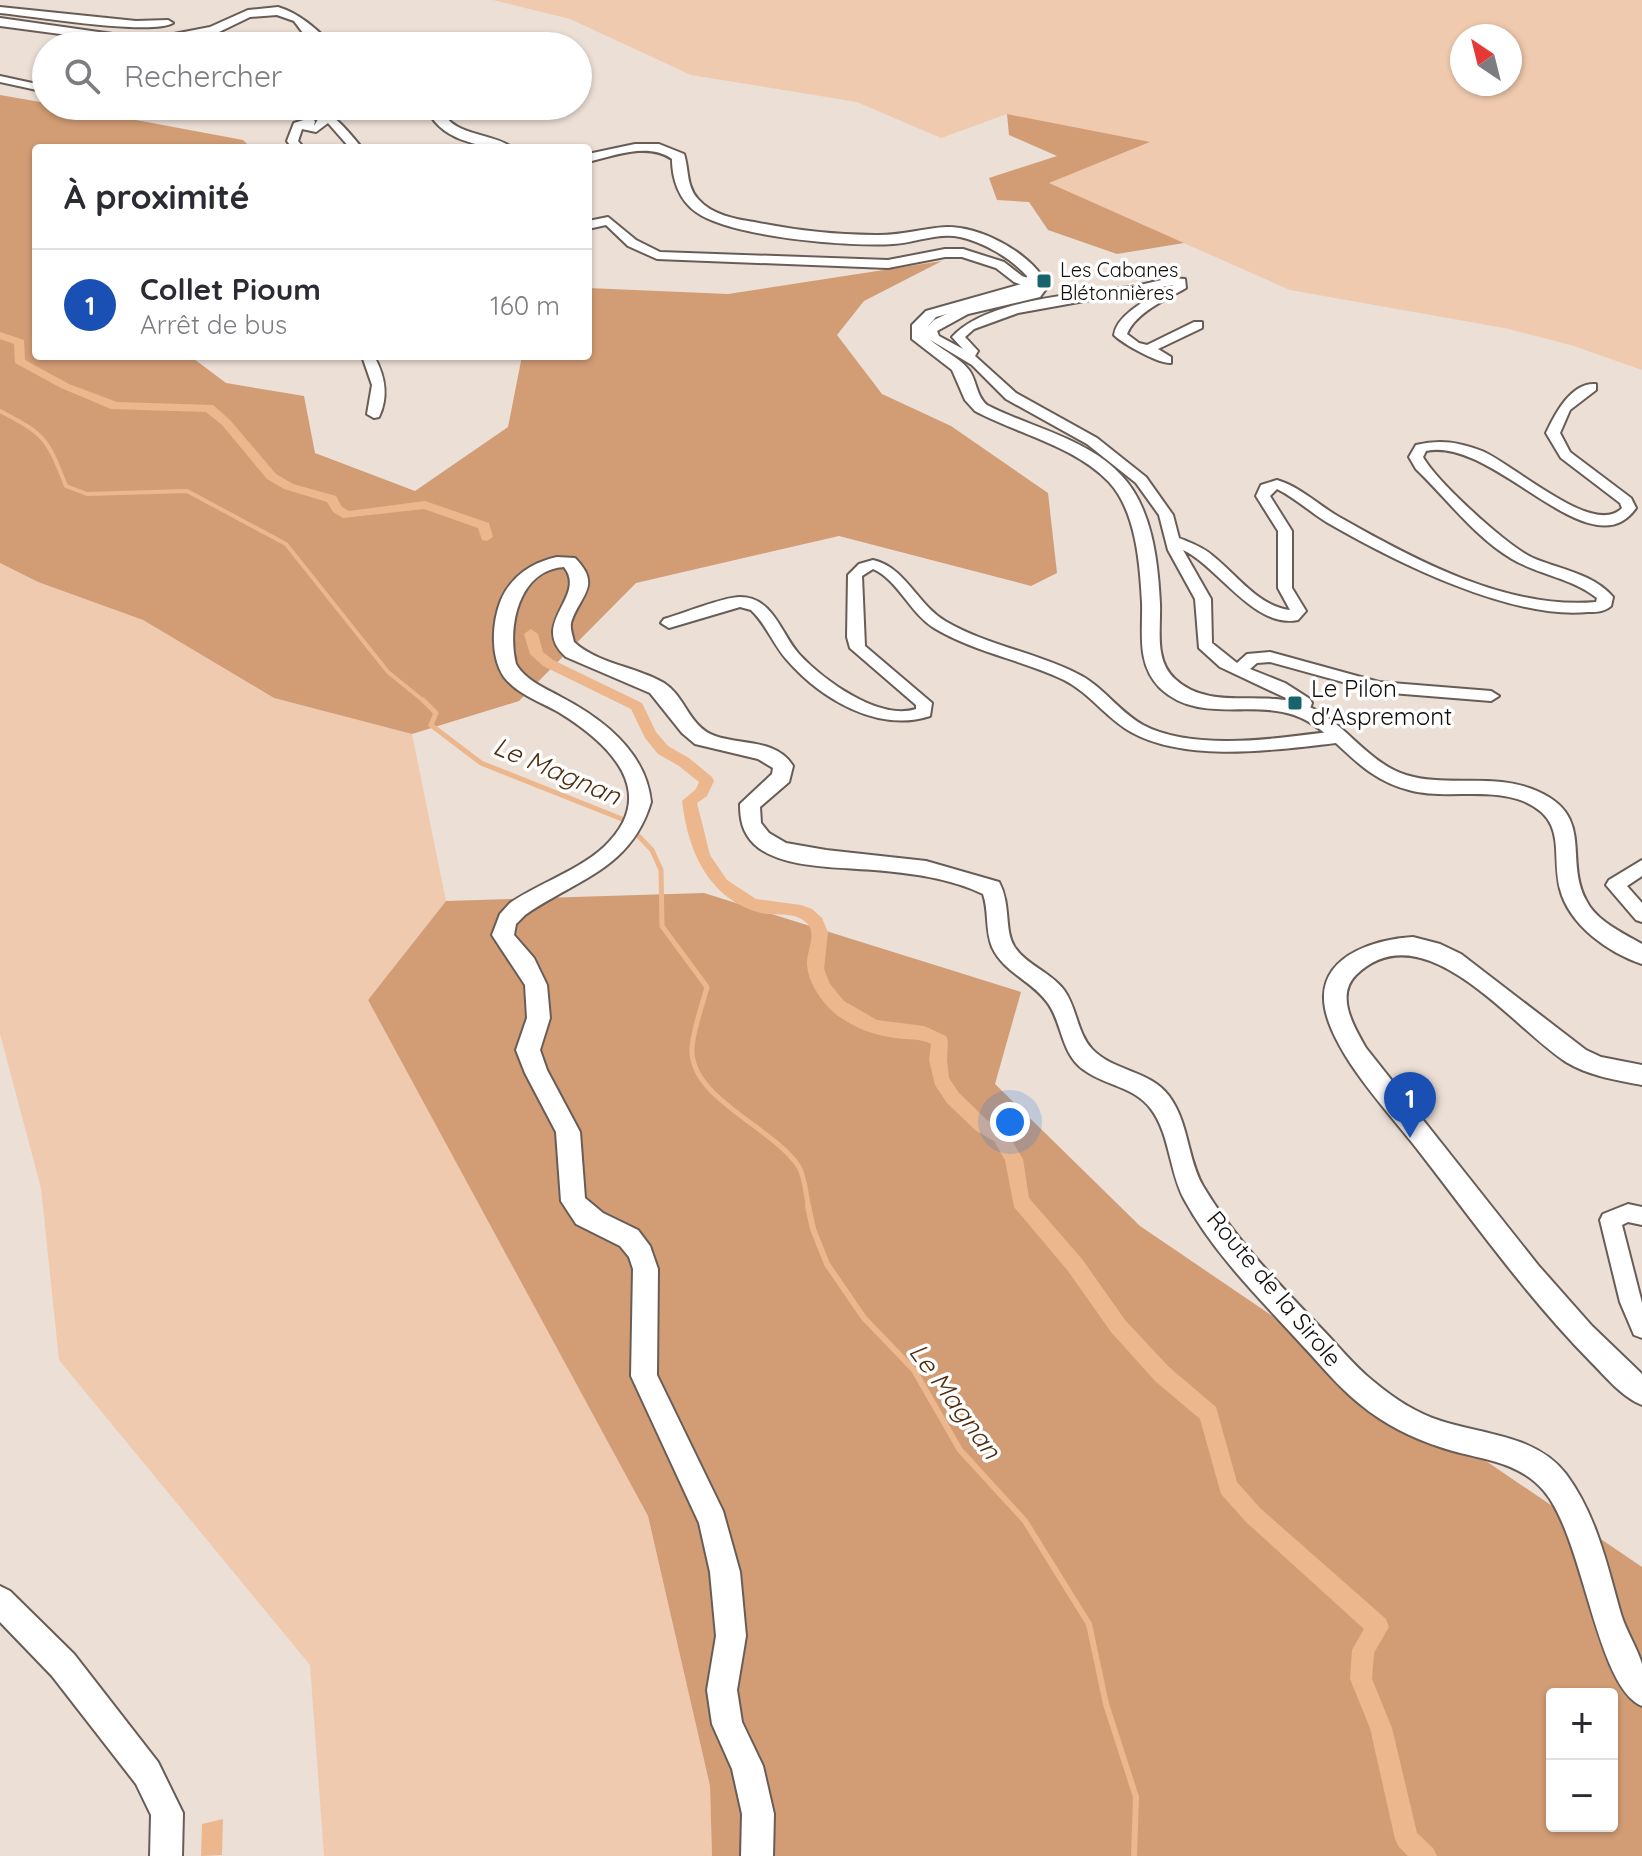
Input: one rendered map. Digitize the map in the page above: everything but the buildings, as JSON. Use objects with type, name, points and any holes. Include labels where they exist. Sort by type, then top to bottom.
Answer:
[{"type":"street","points":[[0,10],[136,24],[168,23]]},
{"type":"street","points":[[203,32],[248,14],[278,11],[295,15],[308,32]]},
{"type":"street","points":[[0,22],[70,32]]},
{"type":"street","points":[[0,79],[32,86]]},
{"type":"street","points":[[295,144],[292,141],[298,125],[310,121],[307,128],[316,129],[324,120]]},
{"type":"street","points":[[331,120],[352,144]]},
{"type":"street","points":[[440,120],[447,126],[495,144]]},
{"type":"street","points":[[592,157],[650,147],[674,152],[679,157],[678,168],[684,188],[697,206],[710,215],[740,224],[872,240],[941,232],[971,235],[1030,270],[1035,276],[1033,285]]},
{"type":"street","points":[[592,224],[608,221],[643,250],[680,258],[835,260],[888,264],[945,253],[963,253],[1008,284],[1033,285]]},
{"type":"street","points":[[1302,710],[1304,703],[1294,694],[1224,664],[1204,644],[1203,599],[1173,541],[1166,515],[1141,480],[1092,441],[1011,396],[997,385],[984,368],[933,338],[933,325],[955,314],[1036,294],[1040,289],[1018,279],[931,314],[920,325],[920,339],[962,371],[974,402],[1093,462],[1118,480],[1128,494],[1150,583],[1149,651],[1165,682],[1196,701],[1273,704],[1302,710],[1361,760],[1400,781],[1510,791],[1544,804],[1559,818],[1568,834],[1569,883],[1581,911],[1598,928],[1642,955]]},
{"type":"street","points":[[967,356],[972,351],[958,337],[973,323],[1090,294],[1181,282],[1179,288],[1141,310],[1119,330],[1125,341],[1149,349],[1166,360]]},
{"type":"street","points":[[1149,349],[1198,325]]},
{"type":"street","points":[[370,360],[377,377],[379,401],[374,414]]},
{"type":"street","points":[[1173,541],[1204,555],[1263,607],[1293,616],[1298,611],[1285,588],[1287,539],[1263,496],[1266,488],[1277,484],[1347,527],[1487,590],[1567,610],[1603,606],[1605,597],[1596,589],[1546,570],[1500,543],[1421,466],[1416,457],[1421,448],[1435,444],[1471,450],[1575,515],[1592,521],[1617,519],[1625,515],[1629,508],[1626,501],[1574,462],[1554,439],[1553,429],[1564,408],[1591,387]]},
{"type":"street","name":"Route de la Sirole","points":[[757,1856],[758,1814],[747,1766],[727,1724],[722,1690],[731,1636],[725,1572],[713,1521],[644,1376],[640,1357],[646,1280],[641,1255],[630,1238],[580,1211],[570,1196],[572,1151],[567,1130],[533,1072],[528,1050],[538,1030],[540,1010],[535,981],[505,941],[503,929],[507,919],[522,906],[610,855],[641,804],[637,780],[619,751],[566,708],[524,685],[509,669],[504,653],[507,606],[520,584],[552,562],[569,562],[578,573],[580,590],[561,625],[565,645],[573,652],[666,694],[697,736],[711,743],[762,752],[777,759],[783,766],[782,777],[750,804],[751,823],[763,839],[796,854],[888,863],[991,888],[998,902],[1001,941],[1013,960],[1058,999],[1072,1040],[1084,1057],[1092,1064],[1143,1086],[1157,1097],[1173,1128],[1182,1166],[1206,1210],[1286,1309],[1352,1380],[1411,1422],[1451,1438],[1519,1453],[1555,1482],[1583,1529],[1619,1653],[1642,1691]]},
{"type":"street","points":[[669,623],[740,602],[756,606],[791,655],[812,674],[874,712],[908,719],[924,712],[924,703],[867,658],[855,637],[855,575],[860,569],[875,565],[891,572],[915,605],[943,627],[1073,678],[1148,735],[1188,742],[1244,745],[1336,737]]},
{"type":"street","points":[[1239,670],[1253,658],[1270,657],[1379,687],[1491,696]]},
{"type":"street","points":[[1642,867],[1615,885],[1617,891],[1642,915]]},
{"type":"street","points":[[1642,1075],[1604,1068],[1577,1056],[1459,966],[1424,947],[1400,946],[1374,954],[1350,967],[1336,986],[1336,1006],[1341,1026],[1365,1063],[1508,1252],[1580,1335],[1642,1392]]},
{"type":"street","points":[[1642,1216],[1628,1213],[1610,1220],[1631,1302],[1642,1328]]},
{"type":"street","points":[[0,1601],[63,1665],[147,1773],[167,1813],[166,1856]]},
{"type":"shaded area","points":[[493,0],[1642,0],[1642,370],[1571,345],[1504,328],[1290,290],[1048,183],[1148,143],[1007,114],[941,138],[857,102],[691,75],[570,19]]},
{"type":"shaded area","points":[[0,95],[32,101],[32,120],[136,120],[243,140],[247,144],[32,144],[32,360],[195,360],[226,383],[304,396],[315,453],[415,491],[508,427],[521,360],[592,360],[592,288],[728,294],[942,261],[864,301],[837,335],[882,394],[951,426],[1048,493],[1057,573],[1031,586],[839,536],[636,583],[519,701],[412,734],[274,698],[143,620],[38,582],[0,563]]},
{"type":"shaded area","points":[[1007,114],[1150,142],[1049,183],[1184,243],[1117,254],[1048,230],[1029,202],[997,200],[989,178],[1057,156],[1009,135]]},
{"type":"shaded area","points":[[0,563],[38,582],[143,620],[274,698],[412,734],[446,901],[368,1000],[648,1516],[710,1786],[712,1856],[324,1856],[310,1665],[59,1360],[41,1188],[0,1034]]},
{"type":"shaded area","points":[[704,893],[1021,992],[995,1084],[1140,1226],[1642,1567],[1642,1856],[712,1856],[710,1786],[648,1516],[368,1000],[446,901]]},
{"type":"shaded area","points":[[223,1819],[222,1855],[201,1856],[202,1824]]},
{"type":"waterway","points":[[0,335],[20,342],[19,361],[65,386],[115,406],[209,408],[218,414],[272,477],[289,487],[332,499],[337,509],[347,515],[425,505],[484,526],[487,537]]},
{"type":"waterway","name":"Le Magnan","points":[[0,411],[27,426],[43,440],[66,486],[87,494],[187,491],[286,544],[388,672],[425,702]]},
{"type":"waterway","points":[[531,634],[537,654],[548,663],[637,706],[650,734],[663,750],[707,781],[702,792],[689,801],[696,838],[711,871],[735,896],[771,909],[801,911],[816,922],[820,932],[815,958],[818,976],[838,1006],[854,1018],[873,1026],[924,1033],[940,1041],[938,1060],[941,1080],[953,1098],[981,1125],[1000,1136],[1014,1159],[1020,1201],[1075,1265],[1118,1326],[1162,1374],[1209,1414],[1228,1487],[1253,1515],[1378,1627],[1363,1650],[1361,1679],[1381,1728],[1407,1839],[1425,1856]]},
{"type":"waterway","name":"Le Magnan","points":[[425,702],[436,713],[431,725],[481,763],[622,819],[652,850],[661,870],[662,926],[707,987],[693,1039],[694,1065],[718,1097],[787,1152],[799,1167],[809,1208]]},
{"type":"waterway","name":"Le Magnan","points":[[808,1206],[813,1229],[827,1264],[864,1318],[914,1370],[960,1450],[1025,1521],[1089,1624],[1106,1704],[1136,1797],[1134,1856]]},
{"type":"place","name":"Les Cabanes Blétonnières","points":[[1044,281]]},
{"type":"place","name":"Le Pilon d'Aspremont","points":[[1295,703]]},
{"type":"place","name":"Collet Pioum","points":[[1410,1138]]}]
